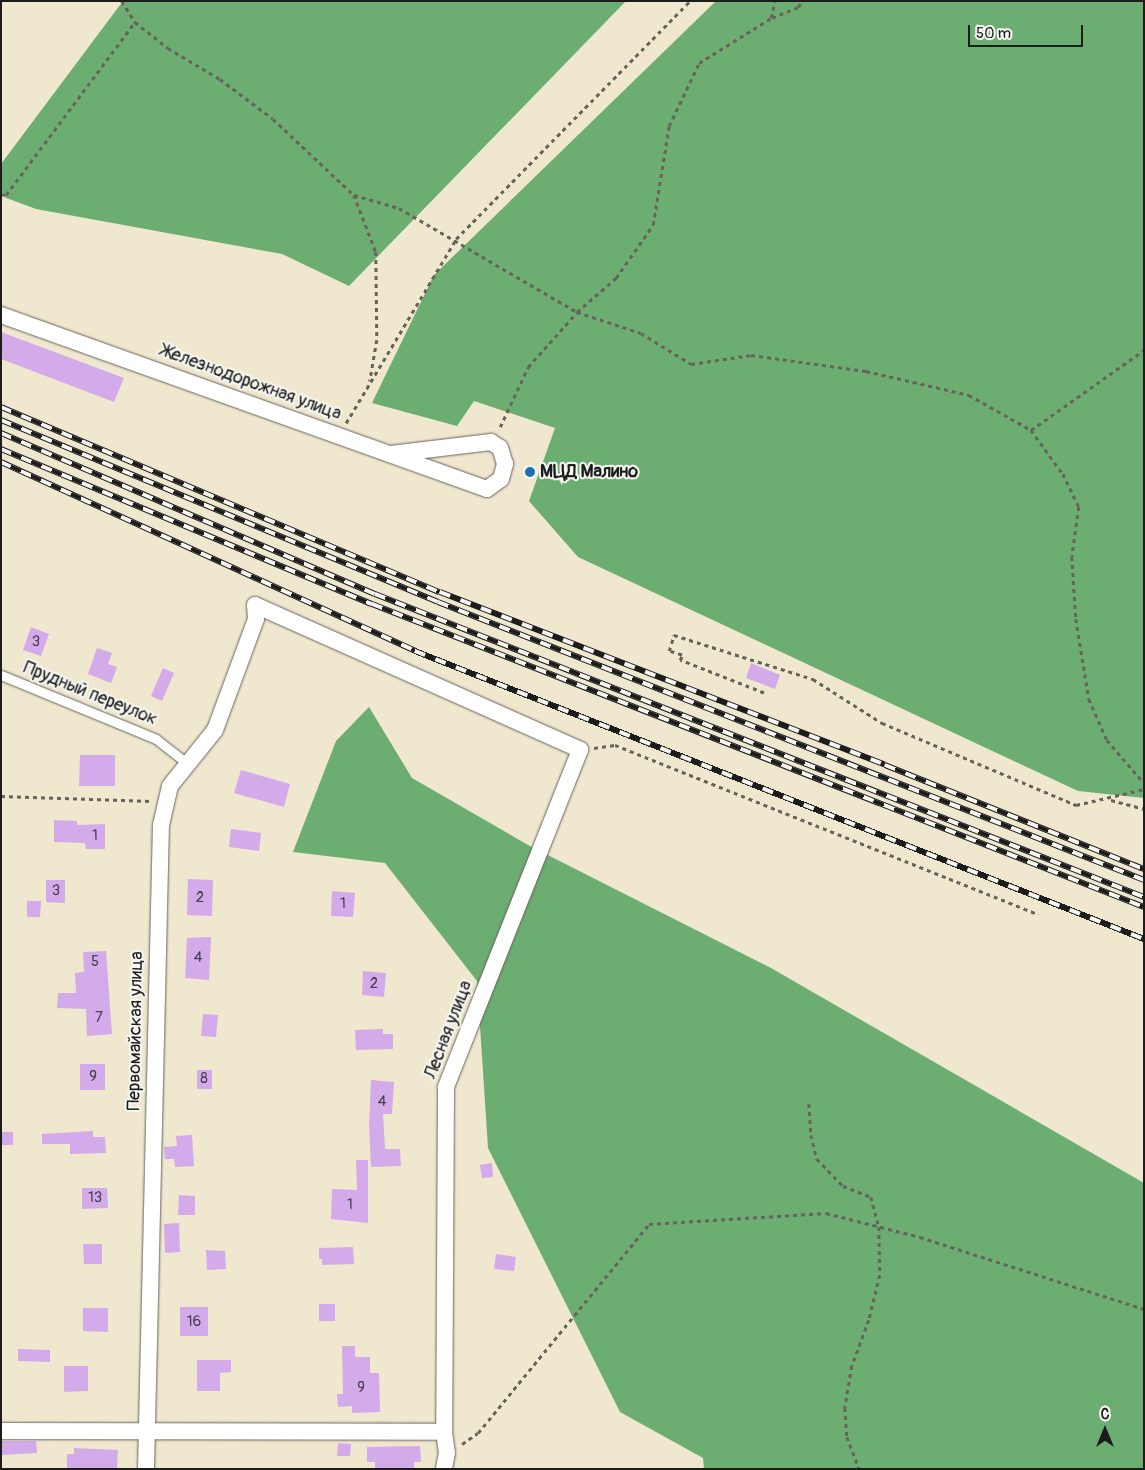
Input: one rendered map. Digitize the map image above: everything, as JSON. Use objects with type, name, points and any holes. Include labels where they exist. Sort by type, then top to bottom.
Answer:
[{"type":"street","name":"Железнодорожная улица","points":[[1,315],[487,489],[501,479],[505,464],[500,448],[492,442],[391,454]]},
{"type":"street","name":"Первомайская улица","points":[[146,1469],[161,825],[170,786],[215,730],[256,619],[255,605],[580,750]]},
{"type":"street","name":"Лесная улица","points":[[445,1461],[446,1087],[580,750]]},
{"type":"street","points":[[1,1431],[147,1433],[444,1432]]},
{"type":"lane","name":"Прудный переулок","points":[[1,676],[156,739],[188,764]]},
{"type":"path","points":[[122,1],[135,22],[168,48],[220,79],[273,119],[354,195],[376,252],[377,340],[370,383]]},
{"type":"path","points":[[339,435],[456,239],[690,1]]},
{"type":"path","points":[[771,18],[774,1]]},
{"type":"path","points":[[500,427],[528,367],[578,312],[616,278],[654,225],[669,126],[699,64],[771,18],[798,7],[803,1]]},
{"type":"path","points":[[1,195],[6,195],[135,22]]},
{"type":"path","points":[[354,195],[399,208],[456,239],[578,312],[641,333],[691,364],[751,355],[866,371],[969,395],[1031,430],[1063,474],[1079,507],[1072,557],[1075,610],[1090,699],[1107,740],[1144,783]]},
{"type":"path","points":[[1031,430],[1144,350]]},
{"type":"path","points":[[764,693],[680,660],[682,655],[669,650],[674,636],[813,679],[882,723],[1076,805],[1109,800],[1144,789]]},
{"type":"path","points":[[580,750],[615,745],[1038,914]]},
{"type":"path","points":[[1,796],[166,802]]},
{"type":"path","points":[[1109,800],[1144,809]]},
{"type":"path","points":[[809,1104],[811,1135],[817,1159],[843,1186],[871,1197],[879,1227],[880,1275],[869,1320],[852,1366],[846,1408],[847,1437],[859,1469]]},
{"type":"path","points":[[445,1461],[478,1433],[649,1224],[826,1213],[879,1227],[1144,1308]]},
{"type":"green space","points":[[123,1],[626,1],[349,286],[282,254],[36,209],[1,196],[1,164]]},
{"type":"green space","points":[[716,1],[1144,1],[1144,798],[1078,791],[578,557],[529,501],[555,428],[474,401],[457,426],[372,403],[434,275]]},
{"type":"green space","points":[[369,707],[412,778],[528,845],[771,968],[1144,1183],[1144,1469],[704,1469],[703,1458],[620,1412],[488,1148],[477,981],[385,863],[293,852],[336,741]]},
{"type":"building","points":[[1,332],[124,378],[114,402],[1,359]]},
{"type":"building","points":[[31,627],[49,634],[41,656],[23,650]]},
{"type":"building","points":[[97,648],[112,653],[108,664],[117,667],[111,683],[88,674]]},
{"type":"building","points":[[751,663],[780,675],[775,689],[746,678]]},
{"type":"building","points":[[163,668],[174,673],[162,701],[151,696]]},
{"type":"building","points":[[80,755],[115,755],[115,786],[79,786]]},
{"type":"building","points":[[241,770],[290,784],[284,807],[234,793]]},
{"type":"building","points":[[54,820],[77,821],[77,825],[105,824],[105,849],[86,849],[85,843],[54,842]]},
{"type":"building","points":[[231,829],[261,833],[259,851],[229,847]]},
{"type":"building","points":[[188,879],[213,880],[212,916],[187,915]]},
{"type":"building","points":[[46,880],[65,880],[65,903],[46,902]]},
{"type":"building","points":[[332,891],[355,893],[353,917],[331,916]]},
{"type":"building","points":[[27,901],[41,901],[40,917],[27,917]]},
{"type":"building","points":[[211,937],[209,980],[185,978],[187,938]]},
{"type":"building","points":[[106,951],[112,1034],[87,1036],[86,1009],[57,1008],[58,993],[76,993],[75,973],[84,972],[83,952]]},
{"type":"building","points":[[363,971],[386,973],[384,997],[362,995]]},
{"type":"building","points":[[203,1014],[218,1015],[216,1037],[201,1036]]},
{"type":"building","points":[[383,1029],[383,1034],[393,1034],[393,1049],[356,1050],[355,1030]]},
{"type":"building","points":[[80,1064],[105,1064],[105,1090],[80,1090]]},
{"type":"building","points":[[197,1070],[212,1070],[212,1089],[197,1089]]},
{"type":"building","points":[[371,1080],[394,1082],[392,1114],[383,1114],[385,1149],[400,1149],[401,1166],[371,1167],[369,1126]]},
{"type":"building","points":[[93,1131],[93,1137],[105,1137],[106,1153],[70,1154],[70,1144],[42,1144],[42,1134]]},
{"type":"building","points":[[1,1132],[13,1132],[13,1145],[1,1145]]},
{"type":"building","points":[[192,1135],[194,1166],[175,1167],[174,1159],[165,1159],[164,1147],[177,1146],[176,1136]]},
{"type":"building","points":[[356,1160],[368,1160],[368,1223],[331,1219],[332,1189],[357,1190]]},
{"type":"building","points":[[492,1163],[493,1177],[482,1178],[480,1165]]},
{"type":"building","points":[[82,1188],[107,1188],[108,1208],[82,1209]]},
{"type":"building","points":[[179,1195],[195,1196],[195,1215],[178,1215]]},
{"type":"building","points":[[179,1223],[180,1252],[165,1253],[164,1224]]},
{"type":"building","points":[[83,1244],[102,1244],[102,1264],[84,1264]]},
{"type":"building","points":[[353,1247],[354,1264],[322,1265],[322,1259],[319,1259],[319,1248]]},
{"type":"building","points":[[206,1250],[225,1251],[226,1269],[207,1270]]},
{"type":"building","points":[[496,1254],[516,1257],[514,1271],[494,1269]]},
{"type":"building","points":[[319,1304],[335,1304],[335,1321],[319,1321]]},
{"type":"building","points":[[180,1307],[208,1307],[208,1336],[180,1336]]},
{"type":"building","points":[[83,1308],[108,1308],[108,1332],[83,1331]]},
{"type":"building","points":[[342,1346],[355,1346],[355,1357],[370,1357],[370,1373],[379,1373],[380,1412],[352,1413],[352,1406],[338,1407],[337,1394],[343,1394]]},
{"type":"building","points":[[18,1349],[50,1350],[50,1362],[18,1361]]},
{"type":"building","points":[[197,1360],[231,1360],[231,1372],[220,1373],[220,1391],[197,1391]]},
{"type":"building","points":[[64,1366],[88,1366],[88,1391],[64,1392]]},
{"type":"building","points":[[1,1441],[36,1441],[37,1453],[1,1455]]},
{"type":"building","points":[[338,1443],[351,1444],[350,1456],[337,1456]]},
{"type":"building","points":[[420,1446],[421,1462],[414,1462],[414,1469],[375,1469],[375,1462],[367,1462],[367,1447]]},
{"type":"building","points":[[74,1448],[118,1450],[117,1469],[67,1469],[67,1454],[74,1454]]},
{"type":"railway","points":[[1,407],[440,592],[885,765],[1144,869]]},
{"type":"railway","points":[[1,420],[438,602],[1144,880]]},
{"type":"railway","points":[[1,433],[375,594],[1144,897]]},
{"type":"railway","points":[[1,449],[372,604],[1144,907]]},
{"type":"railway","points":[[1,462],[415,651],[1144,939]]},
{"type":"place","name":"МЦД Малино","points":[[530,472]]}]
